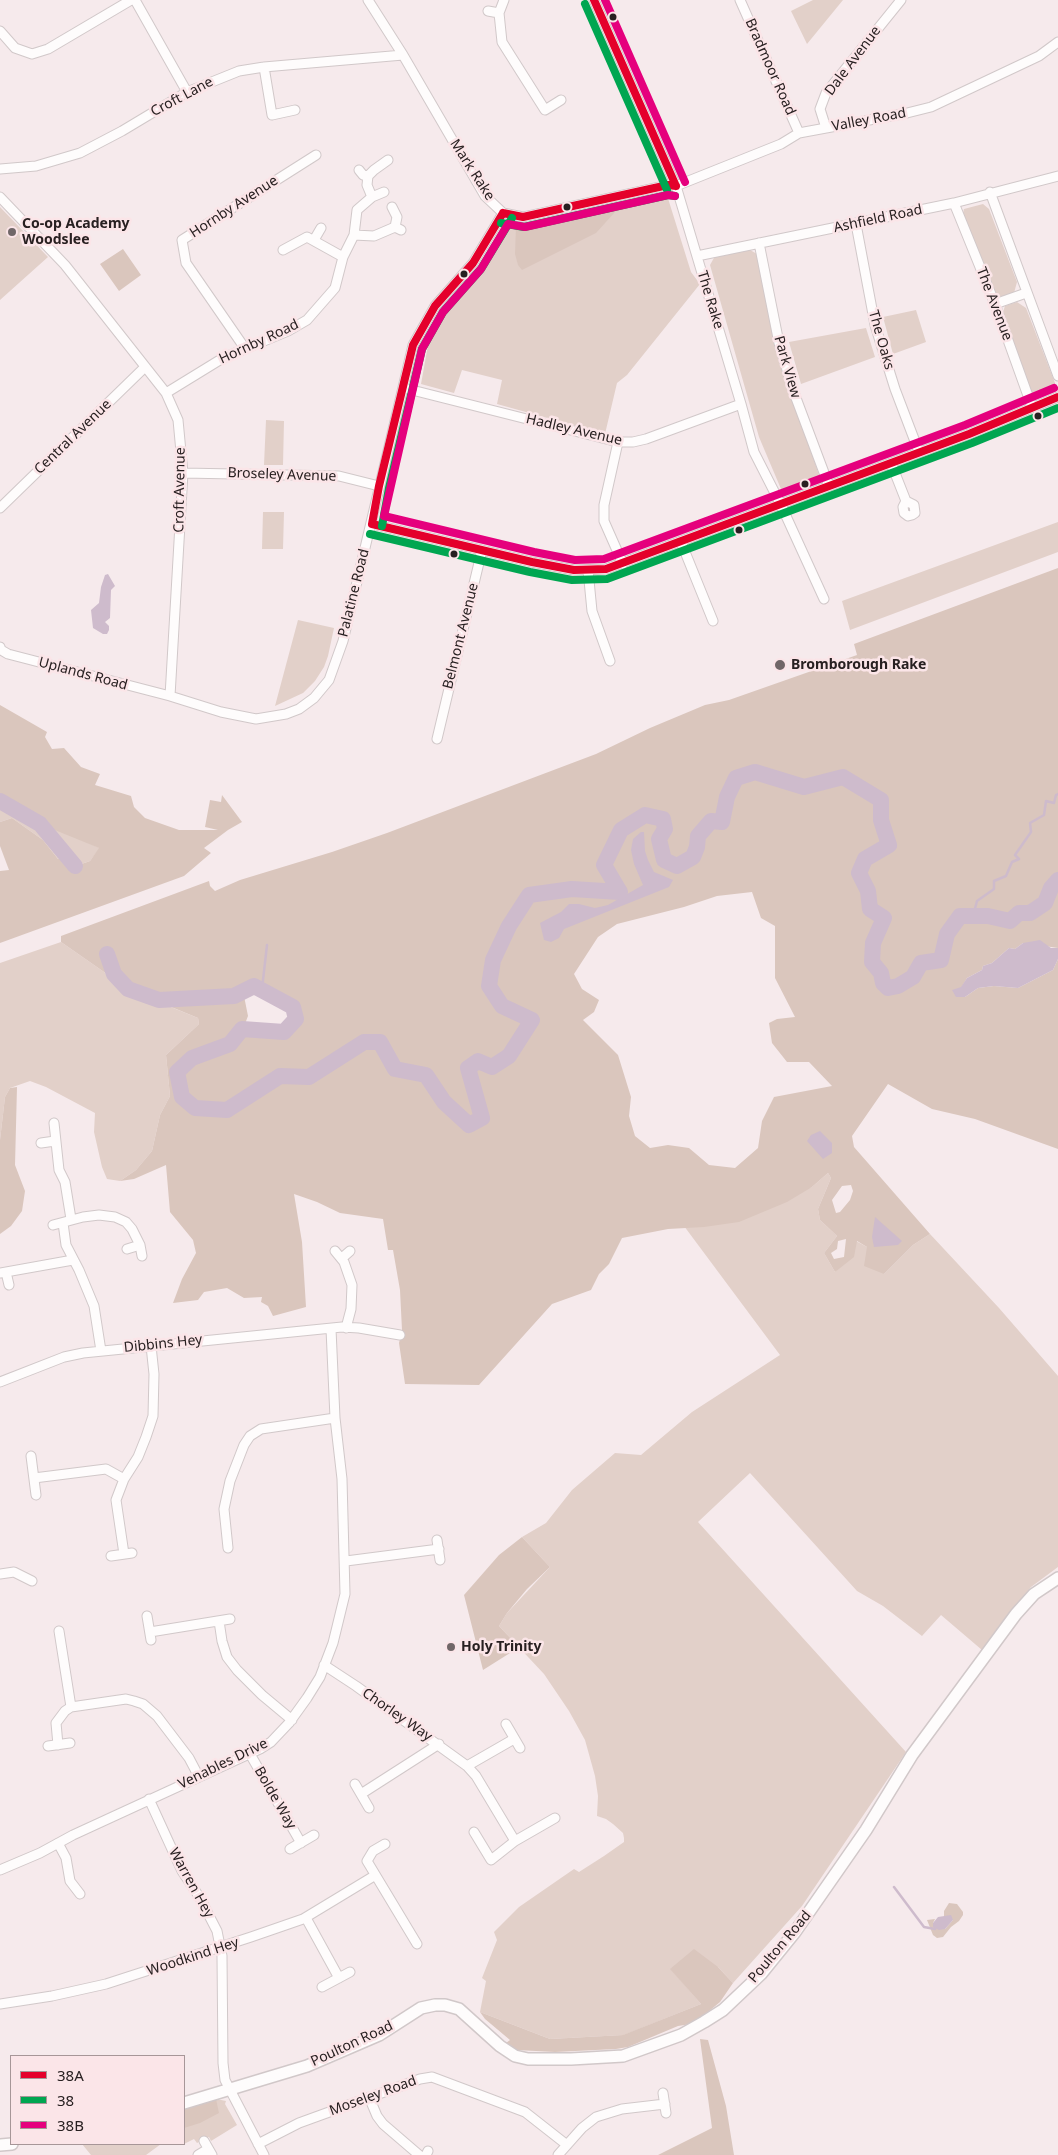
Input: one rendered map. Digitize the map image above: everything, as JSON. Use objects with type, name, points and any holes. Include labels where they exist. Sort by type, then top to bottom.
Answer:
[{"type":"street","points":[[0,31],[15,48],[32,54],[48,50],[132,0]]},
{"type":"street","points":[[135,0],[186,92]]},
{"type":"street","name":"Mark Rake","points":[[368,0],[403,55],[485,196],[503,213],[524,217],[668,185],[676,186]]},
{"type":"street","points":[[504,0],[499,13],[502,42],[545,110],[561,100]]},
{"type":"street","name":"The Rake","points":[[594,0],[676,186],[754,452],[781,505],[824,600]]},
{"type":"street","name":"Bradmoor Road","points":[[740,0],[799,133]]},
{"type":"street","name":"Dale Avenue","points":[[826,128],[820,109],[826,93],[901,0]]},
{"type":"street","points":[[488,11],[499,13]]},
{"type":"street","name":"Valley Road","points":[[676,186],[781,144],[799,133],[931,107],[1039,56],[1058,42]]},
{"type":"street","name":"Croft Lane","points":[[0,169],[36,166],[80,153],[122,132],[186,92],[240,70],[264,66],[403,55]]},
{"type":"street","points":[[264,66],[272,115],[295,110]]},
{"type":"street","name":"Hornby Avenue","points":[[244,348],[186,263],[182,240],[316,155]]},
{"type":"street","points":[[384,192],[372,197],[367,185],[368,176],[388,160]]},
{"type":"street","points":[[359,170],[363,175],[368,176]]},
{"type":"street","name":"Ashfield Road","points":[[697,256],[954,203],[990,192],[1058,176]]},
{"type":"street","points":[[990,192],[1058,376]]},
{"type":"street","name":"Croft Avenue","points":[[0,197],[65,265],[166,393],[178,420],[184,473],[170,696]]},
{"type":"street","name":"Hornby Road","points":[[166,393],[203,369],[244,348],[288,331],[307,320],[335,288],[343,257],[354,235],[357,210],[372,197]]},
{"type":"street","name":"The Avenue","points":[[954,203],[995,304],[1032,407]]},
{"type":"street","points":[[354,235],[374,236],[398,228],[392,207]]},
{"type":"street","name":"Palatine Road","points":[[170,696],[221,712],[256,719],[286,714],[299,709],[314,698],[329,680],[342,641],[372,524],[379,486],[413,345],[435,306],[473,263],[503,213]]},
{"type":"street","name":"The Oaks","points":[[856,224],[875,325],[895,389],[919,452]]},
{"type":"street","points":[[314,240],[321,228]]},
{"type":"street","points":[[284,250],[307,237],[343,257]]},
{"type":"street","name":"Park View","points":[[759,243],[779,343],[793,390],[829,486]]},
{"type":"street","points":[[995,304],[1026,293]]},
{"type":"street","name":"Central Avenue","points":[[0,508],[145,367]]},
{"type":"street","name":"Hadley Avenue","points":[[404,388],[618,442],[633,442],[646,439],[741,404]]},
{"type":"street","points":[[372,524],[574,570],[606,569],[781,505],[1058,398]]},
{"type":"street","points":[[618,442],[604,505],[604,521],[622,564]]},
{"type":"street","points":[[891,463],[906,500]]},
{"type":"street","name":"Broseley Avenue","points":[[184,473],[339,476],[379,486]]},
{"type":"street","points":[[681,542],[713,621]]},
{"type":"street","name":"Belmont Avenue","points":[[437,739],[445,723],[482,550]]},
{"type":"street","points":[[588,570],[592,611],[610,661]]},
{"type":"street","name":"Uplands Road","points":[[0,647],[1,650],[8,654],[170,696]]},
{"type":"street","points":[[54,1123],[59,1170],[65,1182],[66,1244],[94,1306],[101,1351]]},
{"type":"street","points":[[42,1143],[55,1141]]},
{"type":"street","points":[[53,1225],[100,1216],[115,1217],[126,1222],[140,1245],[142,1256]]},
{"type":"street","points":[[128,1249],[140,1245]]},
{"type":"street","points":[[334,1251],[342,1258],[352,1286],[351,1309],[346,1328]]},
{"type":"street","points":[[342,1258],[350,1251]]},
{"type":"street","points":[[9,1285],[3,1273],[74,1260]]},
{"type":"street","name":"Dibbins Hey","points":[[0,1382],[64,1357],[101,1351],[346,1328],[400,1335]]},
{"type":"street","name":"Venables Drive","points":[[0,1870],[40,1853],[149,1799],[250,1754],[272,1742],[292,1720],[311,1691],[324,1665],[340,1621],[345,1594],[346,1561],[342,1480],[335,1418],[331,1329]]},
{"type":"street","points":[[111,1556],[128,1554],[116,1500],[124,1479],[138,1457],[153,1416],[154,1374],[151,1346]]},
{"type":"street","points":[[228,1548],[224,1509],[230,1482],[244,1445],[250,1436],[261,1429],[335,1418]]},
{"type":"street","points":[[31,1456],[36,1495]]},
{"type":"street","points":[[34,1478],[106,1468],[124,1479]]},
{"type":"street","points":[[346,1561],[438,1545],[440,1560]]},
{"type":"street","points":[[0,1574],[14,1572],[32,1581]]},
{"type":"street","name":"Poulton Road","points":[[185,2103],[307,2066],[379,2035],[420,2008],[435,2005],[445,2005],[459,2009],[500,2046],[515,2056],[528,2059],[623,2056],[681,2035],[704,2022],[723,2010],[761,1974],[795,1932],[866,1830],[912,1755],[1016,1614],[1034,1594],[1058,1578]]},
{"type":"street","points":[[147,1616],[150,1636],[230,1620]]},
{"type":"street","points":[[219,1621],[222,1641],[227,1656],[237,1670],[262,1695],[292,1720]]},
{"type":"street","points":[[59,1631],[71,1707]]},
{"type":"street","name":"Chorley Way","points":[[324,1665],[439,1744],[467,1766],[476,1776],[515,1841]]},
{"type":"street","points":[[58,1745],[56,1723],[65,1711],[71,1707],[126,1699],[143,1704],[157,1716],[189,1758],[199,1777]]},
{"type":"street","points":[[506,1724],[520,1748]]},
{"type":"street","points":[[467,1766],[514,1739]]},
{"type":"street","points":[[48,1746],[70,1743]]},
{"type":"street","points":[[361,1794],[439,1744]]},
{"type":"street","name":"Bolde Way","points":[[250,1754],[301,1843]]},
{"type":"street","points":[[355,1784],[370,1808]]},
{"type":"street","name":"Warren Hey","points":[[149,1799],[182,1870],[212,1918],[222,1956],[222,2063],[229,2089],[264,2155]]},
{"type":"street","points":[[474,1832],[491,1860],[515,1841],[555,1818]]},
{"type":"street","name":"Bolde Way","points":[[290,1849],[314,1835]]},
{"type":"street","points":[[58,1843],[66,1858],[70,1881],[80,1894]]},
{"type":"street","points":[[385,1844],[373,1851],[367,1861],[374,1876],[417,1944]]},
{"type":"street","name":"Woodkind Hey","points":[[0,2004],[52,1996],[106,1984],[220,1948],[306,1918],[374,1876]]},
{"type":"street","points":[[306,1918],[339,1978]]},
{"type":"street","points":[[322,1987],[350,1972]]},
{"type":"street","name":"Moseley Road","points":[[258,2144],[299,2123],[420,2079],[432,2077],[525,2112],[567,2145]]},
{"type":"street","points":[[558,2155],[582,2128],[596,2117],[622,2110],[666,2108],[663,2093]]},
{"type":"street","points":[[369,2097],[377,2116],[383,2124],[418,2155]]},
{"type":"street","points":[[198,2155],[210,2152],[204,2141]]},
{"type":"shaded area","points":[[813,0],[843,0],[807,44],[791,11]]},
{"type":"shaded area","points":[[666,192],[691,272],[700,284],[627,375],[617,383],[605,434],[497,404],[502,380],[462,370],[454,393],[421,384],[430,334],[442,309],[483,264],[502,228]]},
{"type":"shaded area","points":[[624,202],[596,233],[522,270],[518,265],[515,254],[516,226]]},
{"type":"shaded area","points":[[983,204],[989,209],[1017,282],[1014,293],[1003,298],[993,292],[963,213],[964,209]]},
{"type":"shaded area","name":"Co-op Academy Woodslee","points":[[0,207],[48,257],[0,300]]},
{"type":"shaded area","points":[[123,249],[141,275],[119,291],[100,264]]},
{"type":"shaded area","points":[[750,250],[757,254],[777,350],[819,475],[820,482],[791,492],[781,489],[759,437],[710,265],[715,256]]},
{"type":"shaded area","points":[[1017,302],[1026,308],[1055,383],[1055,387],[1033,396],[1030,393],[1002,315],[1005,306]]},
{"type":"shaded area","points":[[916,310],[926,342],[893,354],[883,317]]},
{"type":"shaded area","points":[[866,328],[875,357],[801,384],[789,342]]},
{"type":"shaded area","points":[[266,420],[284,421],[283,465],[264,465]]},
{"type":"shaded area","points":[[263,512],[284,512],[283,549],[262,549]]},
{"type":"shaded area","points":[[1058,522],[1058,552],[850,630],[842,601]]},
{"type":"shaded area","points":[[1058,568],[1058,948],[1023,943],[1015,949],[1009,948],[992,963],[983,966],[982,970],[967,978],[956,997],[965,997],[978,988],[994,986],[1018,988],[1053,970],[1058,959],[1058,1149],[975,1119],[932,1109],[888,1084],[852,1136],[854,1147],[930,1234],[913,1245],[884,1274],[864,1266],[867,1247],[857,1241],[854,1257],[835,1272],[824,1253],[837,1236],[820,1220],[818,1209],[831,1178],[828,1173],[812,1187],[787,1202],[739,1222],[704,1227],[668,1229],[622,1238],[609,1264],[599,1274],[591,1290],[552,1304],[479,1385],[405,1384],[399,1343],[402,1330],[400,1290],[393,1250],[388,1250],[383,1219],[340,1213],[294,1194],[302,1242],[306,1307],[273,1316],[268,1306],[261,1302],[262,1297],[244,1298],[227,1288],[204,1292],[198,1300],[173,1303],[182,1279],[196,1253],[193,1240],[170,1212],[166,1165],[134,1179],[120,1181],[136,1170],[152,1151],[160,1115],[170,1096],[166,1055],[199,1024],[198,1018],[118,985],[104,972],[61,942],[61,936],[209,881],[210,886],[215,891],[240,880],[387,833],[596,754],[650,728],[705,705],[729,700],[857,655],[854,644]],"holes":[[[752,892],[761,918],[775,926],[775,978],[795,1017],[777,1019],[769,1023],[772,1043],[787,1062],[809,1062],[832,1086],[774,1097],[762,1121],[758,1148],[735,1168],[709,1165],[689,1148],[668,1145],[650,1148],[635,1136],[629,1116],[631,1097],[618,1055],[583,1020],[594,1012],[599,1000],[582,989],[574,974],[598,937],[617,924],[684,907],[717,896]],[[254,986],[293,1006],[296,1019],[284,1032],[243,1029],[248,1016],[243,991]],[[851,1185],[853,1191],[850,1200],[840,1212],[836,1213],[832,1200],[842,1186]],[[846,1239],[844,1257],[834,1259],[831,1253],[837,1249],[838,1241]]]},
{"type":"shaded area","points":[[108,574],[115,586],[111,590],[110,618],[105,622],[109,626],[109,630],[107,634],[103,634],[93,628],[91,610],[99,603],[101,587],[105,575]]},
{"type":"shaded area","points":[[298,620],[334,628],[328,656],[324,667],[315,681],[303,693],[275,706]]},
{"type":"shaded area","points":[[0,705],[47,732],[45,737],[52,749],[64,748],[81,767],[100,774],[95,785],[131,796],[134,807],[145,818],[179,830],[218,830],[205,827],[210,800],[221,802],[222,795],[242,822],[204,848],[211,853],[184,876],[0,943],[0,871],[9,870],[0,846],[0,822],[12,818],[43,840],[58,859],[64,857],[70,868],[90,861],[99,848],[40,824],[0,801]]},
{"type":"shaded area","points":[[0,801],[100,848],[90,861],[70,868],[64,857],[58,859],[43,840],[12,818],[0,822]]},
{"type":"shaded area","points":[[641,832],[644,832],[645,851],[654,872],[673,880],[669,887],[564,929],[559,938],[551,942],[544,940],[540,923],[561,912],[569,904],[579,904],[595,908],[608,905],[643,885],[634,864],[631,850],[633,839]]},
{"type":"shaded area","points":[[1040,940],[1051,948],[1058,948],[1058,959],[1053,970],[1018,988],[994,986],[978,988],[965,997],[956,997],[952,990],[961,987],[967,978],[982,970],[983,966],[992,963],[1009,948],[1015,949],[1023,943]]},
{"type":"shaded area","points":[[61,942],[104,972],[120,991],[161,1003],[198,1018],[199,1024],[166,1055],[170,1096],[160,1115],[152,1151],[136,1170],[120,1181],[107,1179],[102,1167],[94,1132],[95,1113],[46,1087],[30,1081],[10,1088],[5,1097],[0,1140],[0,963]]},
{"type":"shaded area","points":[[17,1087],[15,1165],[25,1191],[22,1211],[11,1226],[0,1234],[0,1140],[5,1097],[10,1088]]},
{"type":"shaded area","points":[[820,1131],[832,1143],[832,1153],[823,1159],[807,1141],[811,1135]]},
{"type":"shaded area","points":[[828,1173],[831,1178],[818,1209],[820,1220],[837,1236],[824,1253],[835,1272],[856,1241],[867,1247],[884,1274],[913,1245],[930,1234],[999,1308],[1058,1376],[1058,1567],[1031,1587],[982,1650],[941,1615],[922,1636],[883,1606],[857,1591],[750,1473],[698,1522],[906,1752],[802,1906],[733,1983],[718,1967],[671,1969],[701,2004],[624,2035],[550,2039],[480,2012],[486,1981],[482,1978],[497,1940],[494,1932],[519,1907],[574,1869],[579,1872],[604,1856],[624,1842],[624,1838],[623,1833],[613,1824],[597,1816],[598,1796],[595,1776],[585,1740],[569,1711],[544,1674],[499,1626],[507,1613],[550,1567],[522,1537],[546,1523],[572,1490],[615,1453],[641,1455],[692,1412],[780,1355],[684,1226],[812,1187]]},
{"type":"shaded area","points":[[875,1217],[902,1241],[898,1245],[874,1247],[872,1237]]},
{"type":"shaded area","points":[[522,1537],[550,1567],[527,1589],[499,1626],[516,1644],[510,1653],[483,1670],[464,1595],[499,1555]]},
{"type":"shaded area","points":[[949,1903],[957,1904],[963,1915],[943,1937],[937,1938],[933,1935],[927,1920],[935,1919],[933,1923],[945,1929],[953,1920],[944,1917],[944,1911]]},
{"type":"shaded area","points":[[951,1915],[953,1920],[945,1929],[939,1930],[933,1927],[933,1923],[938,1917]]},
{"type":"shaded area","points":[[694,1949],[718,1967],[733,1983],[720,2002],[691,2024],[678,2026],[628,2047],[555,2052],[517,2050],[506,2043],[510,2040],[485,2019],[480,2012],[550,2039],[623,2035],[701,2004],[670,1969]]},
{"type":"shaded area","points":[[700,2039],[708,2040],[726,2106],[734,2155],[658,2155],[712,2128]]},
{"type":"shaded area","points":[[216,2099],[226,2101],[225,2104],[237,2125],[211,2141],[209,2137],[197,2143],[194,2139],[185,2144],[185,2109]]},
{"type":"shaded area","points":[[216,2099],[219,2113],[200,2123],[185,2128],[185,2109]]},
{"type":"shaded area","points":[[83,2145],[160,2145],[146,2155],[91,2155]]},
{"type":"waterway","points":[[107,954],[114,974],[128,989],[159,1000],[234,996],[254,986],[293,1007],[296,1019],[284,1032],[242,1029],[230,1044],[192,1058],[177,1072],[182,1097],[195,1108],[227,1110],[280,1076],[309,1077],[364,1042],[380,1042],[395,1069],[426,1075],[444,1102],[469,1125],[482,1118],[468,1068],[478,1061],[492,1067],[509,1056],[532,1020],[502,1006],[489,986],[493,960],[509,926],[529,895],[572,889],[620,892],[604,865],[621,830],[645,815],[663,819],[665,829],[659,839],[664,860],[677,866],[693,857],[697,847],[698,836],[711,821],[722,822],[727,797],[736,778],[755,772],[804,787],[843,777],[881,800],[881,820],[889,845],[865,859],[859,873],[868,891],[870,909],[884,918],[873,943],[872,962],[881,973],[883,983],[888,988],[898,986],[913,977],[921,963],[941,960],[947,934],[960,916],[988,916],[1010,921],[1019,913],[1030,913],[1045,903],[1051,888],[1058,880]]},
{"type":"waterway","points":[[973,916],[977,901],[994,889],[994,881],[1006,876],[1012,862],[1019,859],[1015,855],[1031,832],[1030,823],[1044,815],[1046,801],[1054,803],[1058,794]]},
{"type":"waterway","points":[[0,801],[40,824],[75,866]]},
{"type":"waterway","points":[[262,989],[267,945]]},
{"type":"waterway","points":[[894,1887],[924,1927],[935,1929]]},
{"type":"transit line","name":"38A","points":[[594,0],[676,186]]},
{"type":"transit line","name":"38B","points":[[605,0],[685,182]]},
{"type":"transit line","name":"38","points":[[585,4],[667,190]]},
{"type":"transit line","name":"38A","points":[[503,213],[523,217],[668,185],[676,186]]},
{"type":"transit line","name":"38","points":[[501,223],[524,227],[668,195],[675,196]]},
{"type":"transit line","name":"38B","points":[[675,196],[668,195],[525,227],[508,224],[481,269],[443,312],[422,349],[384,516],[534,552],[575,560],[604,559],[965,425],[1054,388]]},
{"type":"transit line","name":"38A","points":[[372,524],[379,486],[413,345],[435,306],[473,263],[503,213]]},
{"type":"transit line","name":"38","points":[[382,526],[389,488],[422,349],[443,312],[481,269],[512,218]]},
{"type":"transit line","name":"38A","points":[[372,524],[532,562],[574,570],[606,569],[969,434],[1058,397]]},
{"type":"transit line","name":"38","points":[[370,534],[530,572],[572,580],[607,579],[972,443],[1058,408]]},
{"type":"place","name":"Co-op Academy Woodslee","points":[[12,232]]},
{"type":"place","name":"Bromborough Rake","points":[[780,665]]},
{"type":"place","name":"Holy Trinity","points":[[451,1647]]}]
